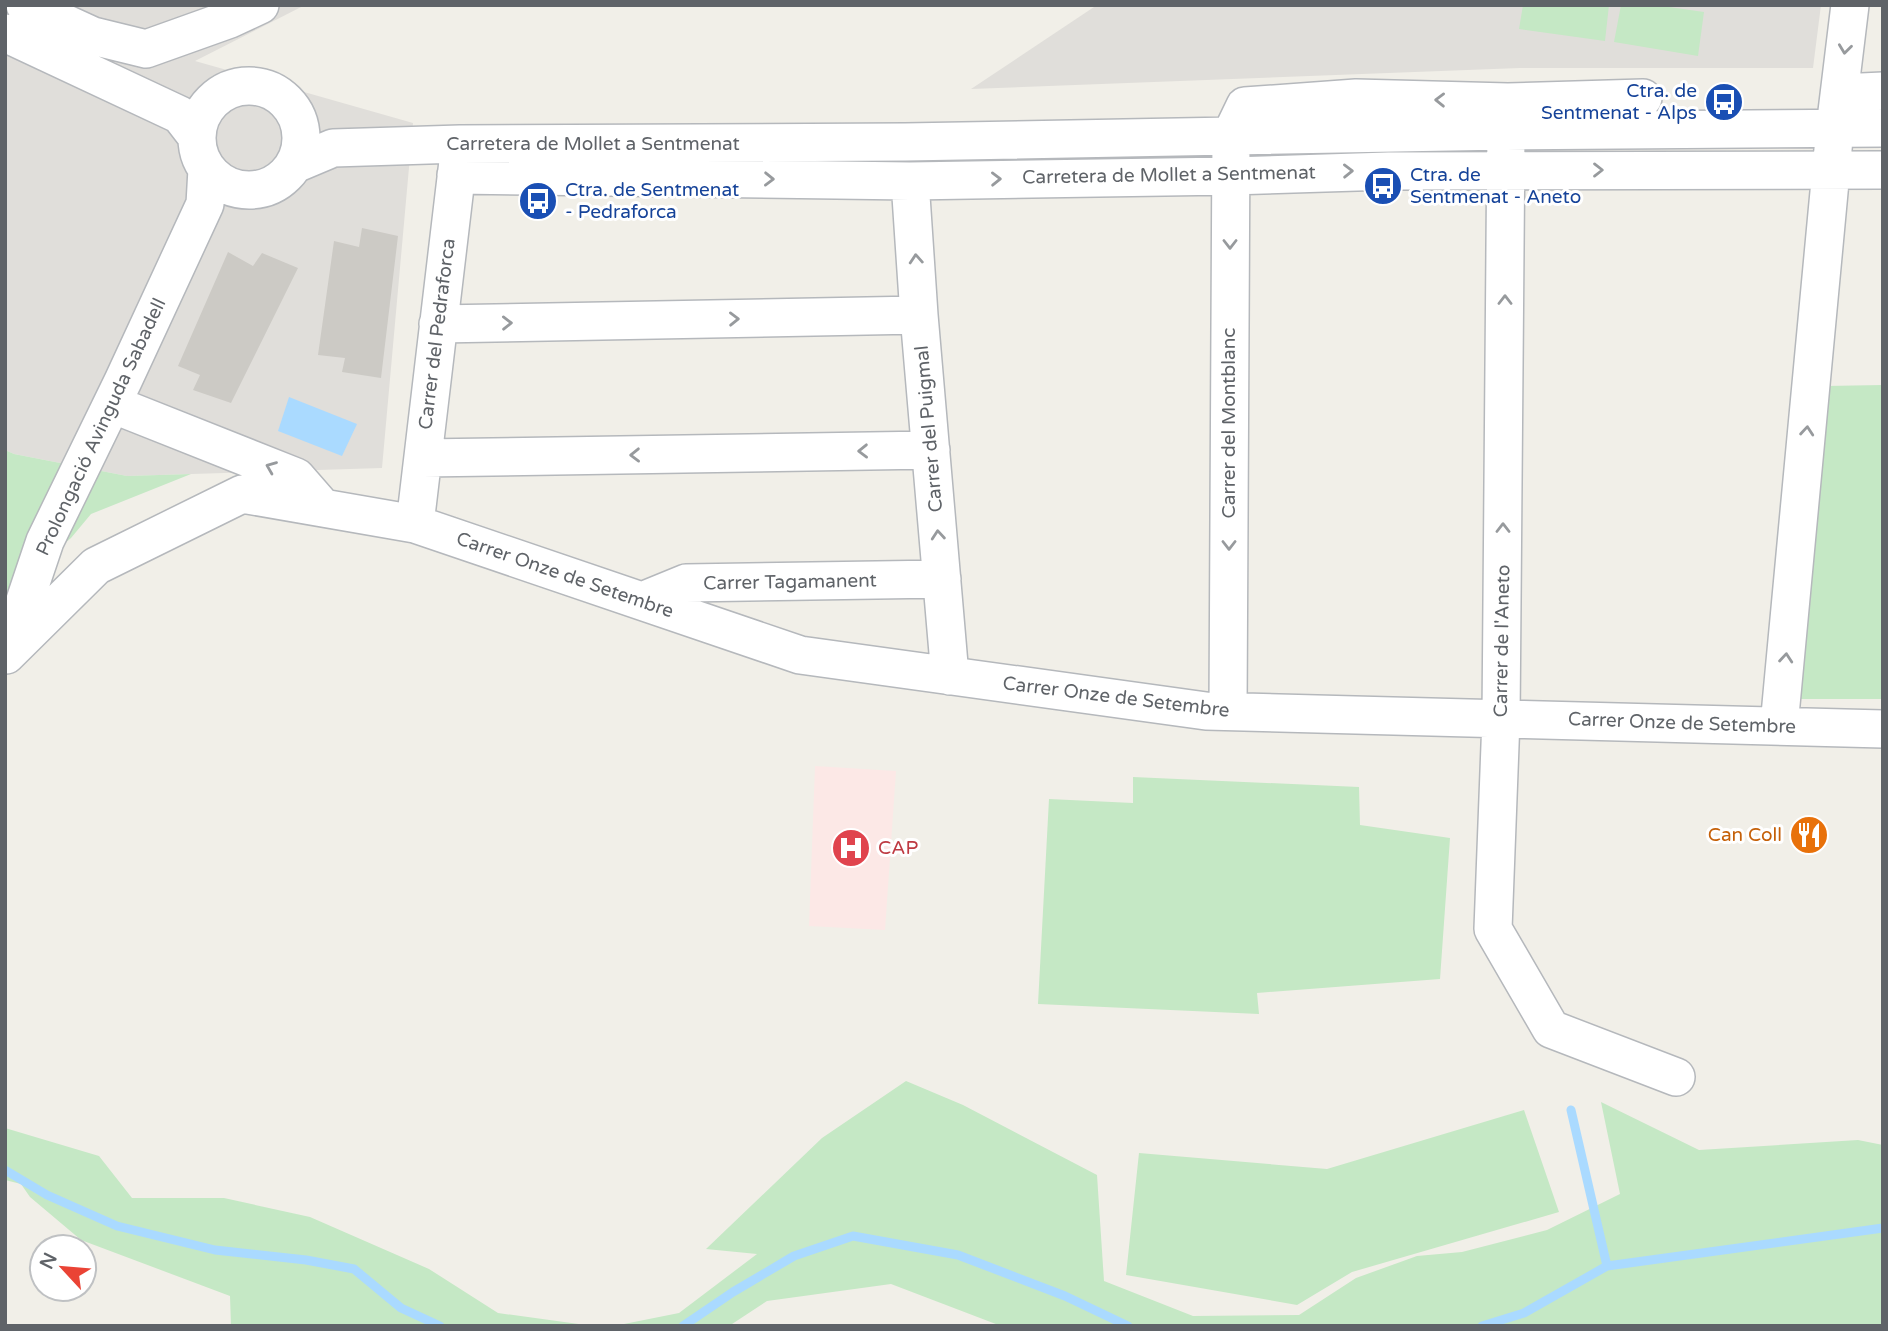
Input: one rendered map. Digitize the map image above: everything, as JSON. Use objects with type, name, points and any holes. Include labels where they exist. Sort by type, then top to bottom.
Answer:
[{"type":"street","points":[[25,5],[93,36],[146,49],[230,19],[260,5]]},
{"type":"street","points":[[1780,726],[1837,111],[1850,5]]},
{"type":"street","name":"Carretera de Mollet a Sentmenat","points":[[5,33],[204,154],[257,190],[279,181],[295,164],[333,148],[458,160],[910,181],[1231,176],[1336,171],[1883,170]]},
{"type":"street","points":[[204,154],[224,92],[247,85],[271,90],[290,105],[301,126],[302,145],[295,164]]},
{"type":"street","name":"Carretera de Mollet a Sentmenat","points":[[1837,111],[1883,91]]},
{"type":"street","name":"Carretera de Mollet a Sentmenat","points":[[458,160],[905,142],[1231,135],[1245,106],[1356,98],[1507,116],[1837,111],[1883,128]]},
{"type":"street","points":[[1507,116],[1643,98]]},
{"type":"street","name":"Carrer de l'Aneto","points":[[1507,116],[1501,719],[1493,929],[1551,1029],[1676,1077]]},
{"type":"street","points":[[301,126],[333,148]]},
{"type":"street","name":"Carrer del Montblanc","points":[[1228,711],[1231,135]]},
{"type":"street","name":"Prolongació Avinguda Sabadell","points":[[6,657],[45,541],[112,404],[204,154]]},
{"type":"street","name":"Carrer del Pedraforca","points":[[415,524],[458,160]]},
{"type":"street","name":"Carrer del Puigmal","points":[[910,181],[950,676]]},
{"type":"street","points":[[438,324],[919,315]]},
{"type":"street","points":[[112,404],[296,477],[323,508]]},
{"type":"street","points":[[423,458],[931,450]]},
{"type":"street","name":"Carrer Onze de Setembre","points":[[6,657],[96,566],[242,494],[415,524],[800,655],[1206,711],[1883,729]]},
{"type":"street","name":"Carrer Tagamanent","points":[[642,601],[686,583],[942,579]]},
{"type":"shaded area","points":[[5,5],[305,5],[195,61],[413,123],[382,468],[127,476],[5,450]]},
{"type":"shaded area","points":[[1097,5],[1821,5],[1813,68],[1520,68],[971,89]]},
{"type":"shaded area","name":"CAP","points":[[815,766],[896,771],[885,930],[809,926]]},
{"type":"green space","points":[[1523,5],[1609,5],[1605,41],[1519,29]]},
{"type":"green space","points":[[1621,5],[1655,5],[1704,12],[1698,56],[1614,42]]},
{"type":"green space","points":[[1883,385],[1883,699],[1797,699],[1825,386]]},
{"type":"green space","points":[[5,450],[127,476],[191,474],[91,514],[71,538],[18,583],[5,608]]},
{"type":"green space","points":[[1133,777],[1359,787],[1360,825],[1450,838],[1440,979],[1257,993],[1259,1014],[1038,1004],[1049,799],[1133,803]]},
{"type":"green space","points":[[906,1081],[963,1105],[1097,1175],[1104,1281],[1193,1316],[1299,1315],[1356,1278],[1417,1256],[1462,1252],[1547,1230],[1620,1194],[1601,1102],[1699,1150],[1858,1140],[1883,1145],[1883,1326],[1001,1326],[891,1284],[767,1301],[729,1326],[614,1326],[679,1313],[757,1254],[706,1249],[822,1138]]},
{"type":"green space","points":[[1524,1110],[1559,1212],[1352,1272],[1297,1305],[1126,1275],[1139,1153],[1327,1169]]},
{"type":"green space","points":[[5,1128],[99,1156],[132,1198],[224,1198],[310,1217],[429,1269],[498,1313],[593,1326],[231,1326],[230,1296],[98,1246],[98,1233],[73,1233],[30,1197],[21,1184],[5,1180]]},
{"type":"water","points":[[289,397],[357,424],[342,456],[278,431]]},
{"type":"building","points":[[362,228],[398,236],[381,378],[342,372],[345,358],[318,355],[334,241],[359,247]]},
{"type":"building","points":[[228,252],[253,266],[262,253],[298,268],[231,403],[193,390],[200,375],[178,366]]},
{"type":"waterway","points":[[1571,1110],[1607,1266]]},
{"type":"waterway","points":[[5,1170],[47,1195],[117,1226],[215,1250],[306,1260],[354,1269],[401,1308],[440,1326]]},
{"type":"waterway","points":[[1482,1326],[1524,1313],[1607,1266],[1883,1228]]},
{"type":"waterway","points":[[683,1326],[794,1256],[853,1236],[958,1255],[1065,1296],[1128,1326]]},
{"type":"place","name":"Ctra. de Sentmenat - Alps","points":[[1724,102]]},
{"type":"place","name":"Ctra. de Sentmenat - Aneto","points":[[1383,186]]},
{"type":"place","name":"Ctra. de Sentmenat - Pedraforca","points":[[538,201]]},
{"type":"place","name":"Can Coll","points":[[1809,835]]},
{"type":"place","name":"CAP","points":[[851,848]]}]
